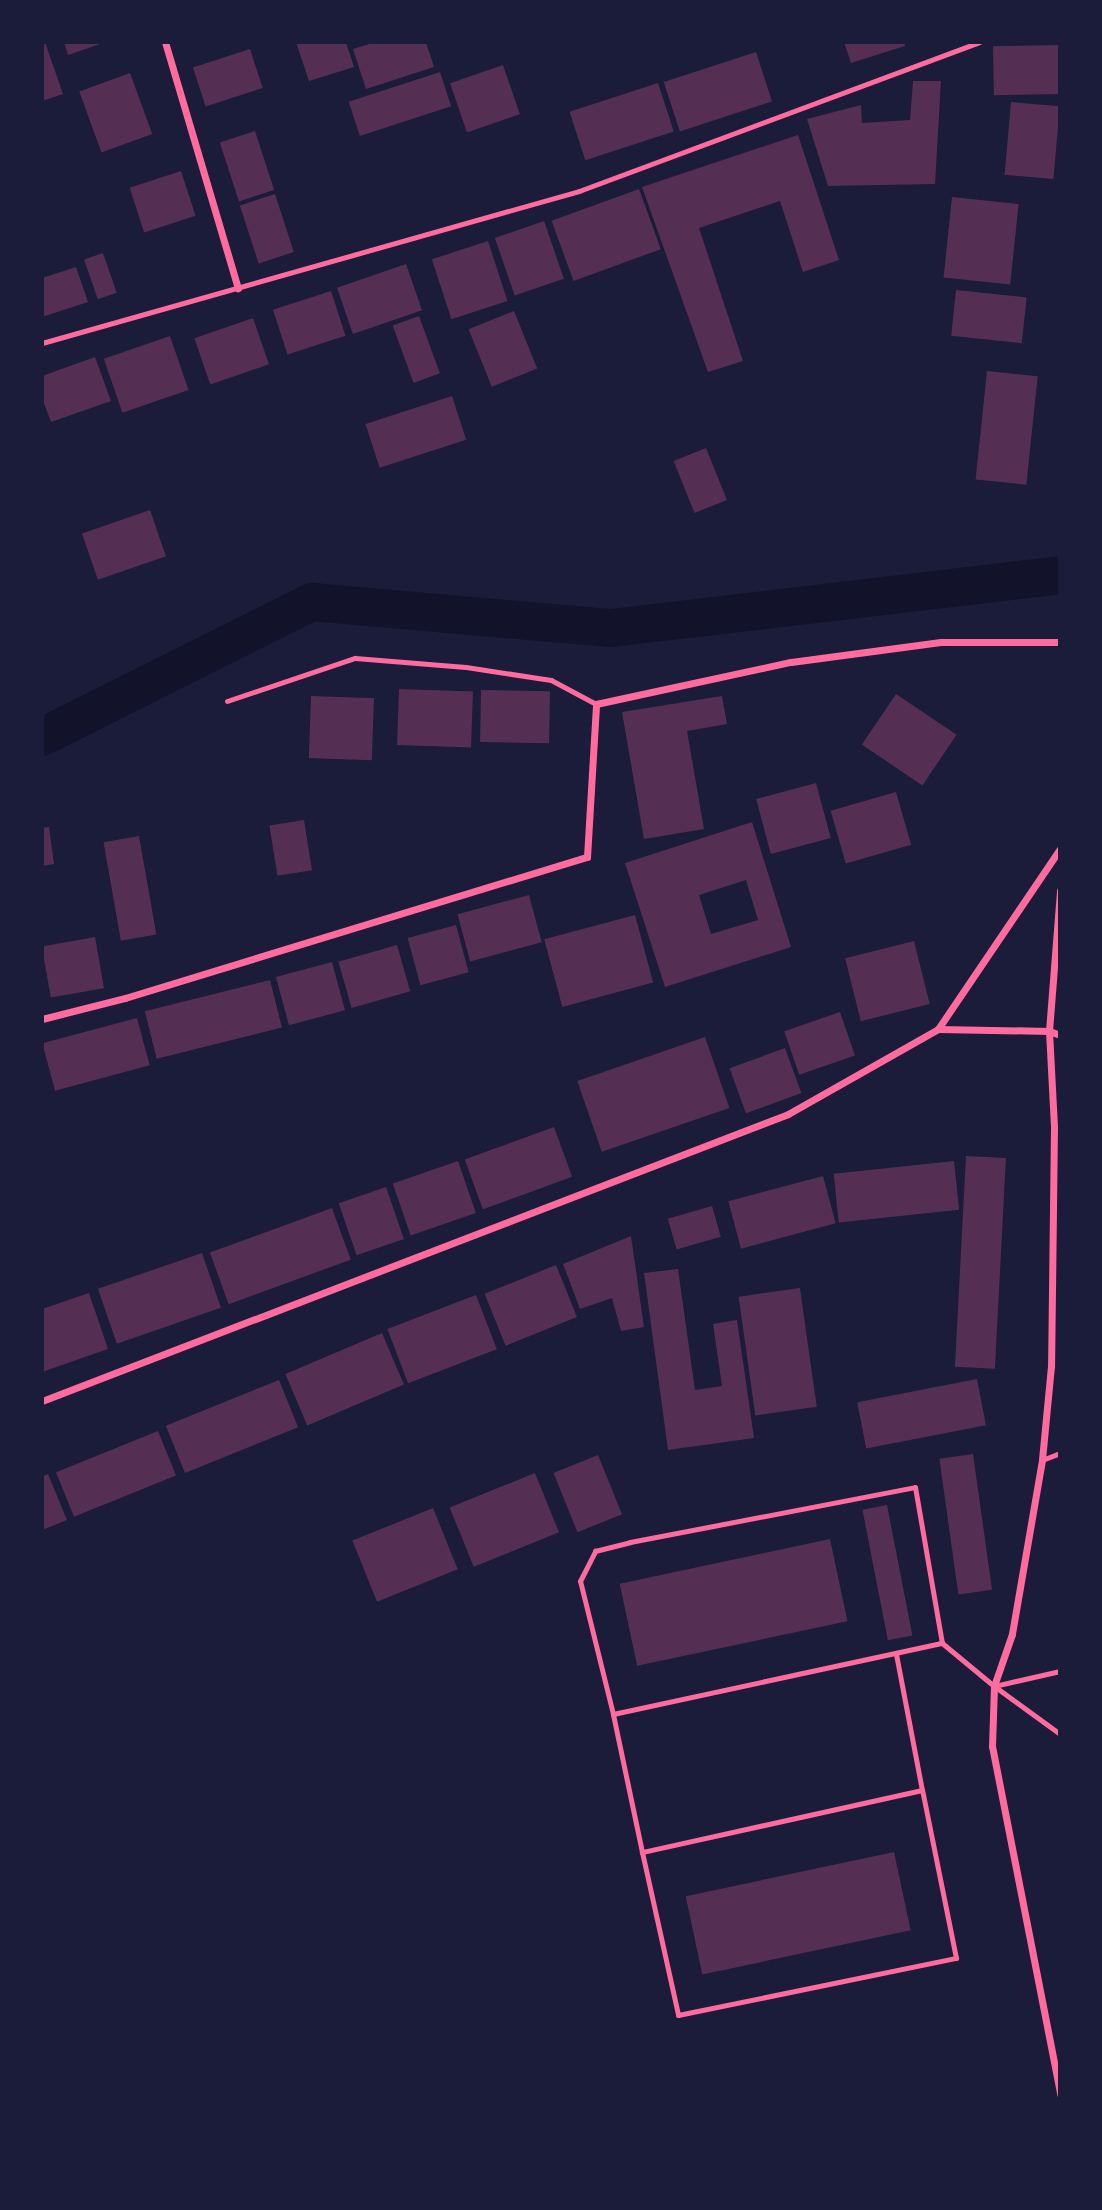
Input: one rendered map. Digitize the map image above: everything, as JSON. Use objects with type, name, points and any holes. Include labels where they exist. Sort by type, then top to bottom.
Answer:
[{"type":"street","points":[[165,42],[238,288]]},
{"type":"street","points":[[42,1019],[125,998],[587,857],[596,704],[791,662],[832,656],[940,642],[1060,642]]},
{"type":"street","points":[[42,1401],[788,1114],[938,1029],[1060,849]]},
{"type":"street","points":[[1060,890],[1049,1031],[1054,1127],[1051,1366],[1042,1460],[1012,1634],[993,1686],[992,1746],[1060,2094]]},
{"type":"street","points":[[938,1029],[1049,1031],[1060,1035]]},
{"type":"lane","points":[[42,343],[579,191],[979,42]]},
{"type":"lane","points":[[227,701],[355,658],[466,667],[551,680],[596,704]]},
{"type":"lane","points":[[1042,1460],[1060,1453]]},
{"type":"lane","points":[[896,1654],[956,1958],[678,2015],[613,1714],[580,1581],[595,1552],[630,1542],[915,1487],[942,1643],[993,1686],[1060,1733]]},
{"type":"lane","points":[[613,1714],[942,1643]]},
{"type":"lane","points":[[993,1686],[1060,1671]]},
{"type":"lane","points":[[642,1852],[922,1790]]},
{"type":"building","points":[[42,42],[45,42],[63,94],[42,101]]},
{"type":"building","points":[[64,42],[106,42],[68,55]]},
{"type":"building","points":[[296,42],[346,42],[354,67],[309,81]]},
{"type":"building","points":[[376,42],[426,42],[434,67],[366,89],[353,49]]},
{"type":"building","points":[[844,42],[904,42],[905,46],[851,63]]},
{"type":"building","points":[[1059,45],[1060,94],[994,95],[993,46]]},
{"type":"building","points":[[250,49],[263,88],[206,107],[193,68]]},
{"type":"building","points":[[756,52],[772,101],[680,131],[664,82]]},
{"type":"building","points":[[503,65],[520,114],[467,132],[450,83]]},
{"type":"building","points":[[440,72],[451,106],[360,136],[349,102]]},
{"type":"building","points":[[130,73],[152,134],[101,153],[79,91]]},
{"type":"building","points":[[913,81],[941,81],[935,184],[828,186],[807,119],[861,105],[862,123],[910,120]]},
{"type":"building","points":[[658,83],[674,132],[585,160],[570,112]]},
{"type":"building","points":[[1011,102],[1060,106],[1053,179],[1005,175]]},
{"type":"building","points":[[255,131],[274,190],[239,201],[220,142]]},
{"type":"building","points":[[798,135],[839,260],[803,272],[780,201],[699,228],[743,361],[708,372],[642,187]]},
{"type":"building","points":[[181,171],[196,216],[144,232],[130,188]]},
{"type":"building","points":[[639,189],[661,249],[573,281],[552,221]]},
{"type":"building","points":[[275,194],[294,252],[259,263],[240,205]]},
{"type":"building","points":[[952,197],[1019,204],[1010,285],[944,278]]},
{"type":"building","points":[[544,221],[564,279],[515,296],[495,238]]},
{"type":"building","points":[[488,241],[507,301],[451,319],[432,259]]},
{"type":"building","points":[[103,253],[117,293],[98,299],[84,260]]},
{"type":"building","points":[[406,264],[422,310],[353,334],[337,288]]},
{"type":"building","points":[[76,267],[88,302],[42,317],[42,278]]},
{"type":"building","points":[[956,290],[1027,297],[1022,343],[951,336]]},
{"type":"building","points":[[331,291],[346,336],[288,355],[273,310]]},
{"type":"building","points":[[514,311],[537,368],[492,387],[469,329]]},
{"type":"building","points":[[419,316],[440,373],[414,383],[393,326]]},
{"type":"building","points":[[253,318],[269,364],[210,385],[194,338]]},
{"type":"building","points":[[170,336],[189,390],[122,413],[104,359]]},
{"type":"building","points":[[95,357],[111,401],[51,422],[42,398],[42,376]]},
{"type":"building","points":[[987,371],[1038,376],[1026,485],[976,479]]},
{"type":"building","points":[[452,396],[466,440],[380,468],[365,424]]},
{"type":"building","points":[[706,448],[727,500],[695,513],[674,461]]},
{"type":"building","points":[[150,510],[166,556],[98,580],[82,533]]},
{"type":"building","points":[[399,689],[473,692],[471,748],[397,745]]},
{"type":"building","points":[[481,690],[550,691],[549,743],[480,742]]},
{"type":"building","points":[[896,694],[957,735],[922,785],[862,745]]},
{"type":"building","points":[[311,696],[374,698],[372,760],[309,758]]},
{"type":"building","points":[[722,696],[727,724],[687,731],[704,829],[644,839],[622,712]]},
{"type":"building","points":[[816,783],[831,838],[771,854],[756,799]]},
{"type":"building","points":[[896,792],[911,845],[846,864],[831,811]]},
{"type":"building","points":[[304,820],[312,870],[277,876],[269,825]]},
{"type":"building","points":[[752,822],[791,947],[665,987],[625,863]],"holes":[[[746,880],[758,920],[711,934],[699,895]]]},
{"type":"building","points":[[49,827],[54,864],[42,866],[42,828]]},
{"type":"building","points":[[139,836],[156,934],[121,941],[104,842]]},
{"type":"building","points":[[529,895],[542,942],[470,961],[458,914]]},
{"type":"building","points":[[635,915],[653,983],[562,1007],[544,939]]},
{"type":"building","points":[[456,925],[469,972],[420,985],[408,938]]},
{"type":"building","points":[[95,937],[104,988],[51,998],[42,946]]},
{"type":"building","points":[[914,941],[930,1004],[861,1021],[845,958]]},
{"type":"building","points":[[397,945],[410,991],[352,1008],[338,962]]},
{"type":"building","points":[[332,962],[345,1010],[289,1025],[276,977]]},
{"type":"building","points":[[270,980],[282,1028],[157,1059],[145,1011]]},
{"type":"building","points":[[840,1012],[855,1055],[799,1075],[784,1031]]},
{"type":"building","points":[[137,1018],[150,1065],[55,1091],[42,1043]]},
{"type":"building","points":[[705,1037],[729,1108],[602,1152],[577,1081]]},
{"type":"building","points":[[785,1048],[801,1093],[746,1113],[730,1068]]},
{"type":"building","points":[[554,1127],[572,1177],[483,1209],[465,1159]]},
{"type":"building","points":[[966,1156],[1006,1158],[995,1369],[955,1367]]},
{"type":"building","points":[[458,1161],[476,1213],[411,1235],[393,1183]]},
{"type":"building","points":[[954,1161],[959,1210],[839,1222],[834,1174]]},
{"type":"building","points":[[823,1176],[836,1223],[741,1249],[728,1201]]},
{"type":"building","points":[[386,1187],[404,1239],[357,1255],[339,1203]]},
{"type":"building","points":[[712,1206],[721,1237],[677,1249],[668,1219]]},
{"type":"building","points":[[332,1208],[351,1260],[229,1304],[210,1252]]},
{"type":"building","points":[[631,1236],[644,1327],[621,1331],[612,1298],[580,1309],[563,1264]]},
{"type":"building","points":[[202,1253],[221,1308],[117,1344],[98,1289]]},
{"type":"building","points":[[556,1265],[577,1317],[506,1346],[485,1294]]},
{"type":"building","points":[[678,1269],[695,1390],[722,1386],[713,1324],[737,1320],[754,1438],[668,1450],[644,1273]]},
{"type":"building","points":[[800,1288],[817,1407],[755,1415],[739,1297]]},
{"type":"building","points":[[89,1293],[108,1349],[42,1372],[42,1309]]},
{"type":"building","points":[[476,1295],[497,1349],[408,1383],[387,1329]]},
{"type":"building","points":[[382,1333],[404,1385],[307,1426],[285,1374]]},
{"type":"building","points":[[977,1379],[986,1425],[866,1448],[857,1402]]},
{"type":"building","points":[[279,1380],[298,1427],[185,1473],[166,1426]]},
{"type":"building","points":[[158,1431],[176,1476],[74,1517],[56,1472]]},
{"type":"building","points":[[973,1454],[992,1590],[958,1594],[939,1459]]},
{"type":"building","points":[[598,1455],[622,1514],[577,1532],[553,1473]]},
{"type":"building","points":[[535,1473],[559,1532],[474,1567],[450,1507]]},
{"type":"building","points":[[48,1474],[67,1520],[42,1530],[42,1477]]},
{"type":"building","points":[[887,1505],[912,1636],[888,1640],[862,1510]]},
{"type":"building","points":[[433,1508],[458,1569],[377,1602],[352,1541]]},
{"type":"building","points":[[830,1539],[847,1621],[637,1666],[620,1584]]},
{"type":"building","points":[[894,1852],[911,1930],[702,1975],[686,1896]]},
{"type":"waterway","points":[[42,737],[312,602],[611,628],[1060,575]]}]
